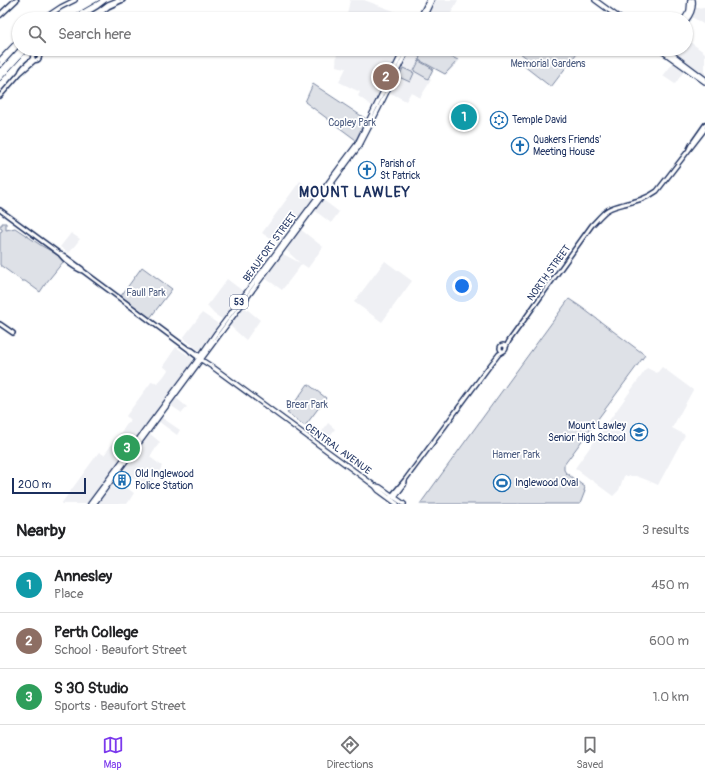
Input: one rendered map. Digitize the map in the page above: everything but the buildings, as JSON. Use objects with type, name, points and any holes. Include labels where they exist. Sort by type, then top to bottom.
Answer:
[{"type":"highway","points":[[0,15],[16,0]]},
{"type":"main road","points":[[54,12],[75,0]]},
{"type":"main road","points":[[97,12],[108,4],[118,0]]},
{"type":"main road","points":[[102,12],[108,6],[123,0]]},
{"type":"main road","points":[[423,12],[429,0]]},
{"type":"main road","points":[[426,12],[432,0]]},
{"type":"main road","points":[[595,0],[611,12]]},
{"type":"main road","points":[[689,12],[690,0]]},
{"type":"main road","points":[[692,12],[694,6],[693,0]]},
{"type":"main road","points":[[56,12],[66,5]]},
{"type":"main road","points":[[0,60],[12,47]]},
{"type":"main road","points":[[0,65],[12,52]]},
{"type":"main road","points":[[0,96],[22,69],[28,64],[33,56]]},
{"type":"main road","name":"BEAUFORT STREET","points":[[94,504],[200,358],[216,333],[357,144],[401,56]]},
{"type":"main road","name":"BEAUFORT STREET","points":[[90,504],[360,145],[405,56]]},
{"type":"main road","points":[[671,56],[705,82]]},
{"type":"main road","points":[[672,56],[705,79]]},
{"type":"main road","points":[[688,150],[705,125]]},
{"type":"main road","points":[[688,150],[705,129]]},
{"type":"main road","name":"NORTH STREET","points":[[392,498],[502,350],[506,349],[505,346],[592,225],[607,210],[641,200],[657,191],[688,150]]},
{"type":"main road","name":"CENTRAL AVENUE","points":[[0,210],[60,254],[82,268],[83,271],[188,349],[192,350],[200,358],[209,362],[214,368],[375,486],[378,490],[404,504]]},
{"type":"main road","points":[[0,324],[13,333]]},
{"type":"main road","name":"CENTRAL AVENUE","points":[[392,498],[397,504]]},
{"type":"shaded area","points":[[350,0],[364,0],[397,12],[347,12]]},
{"type":"shaded area","points":[[434,0],[458,0],[452,12],[429,12]]},
{"type":"shaded area","points":[[705,7],[705,22],[703,24],[693,18],[696,8]]},
{"type":"shaded area","points":[[693,44],[705,53],[705,75],[678,56],[693,56]]},
{"type":"shaded area","points":[[337,56],[452,56],[460,60],[446,75],[434,69],[429,78],[431,80],[420,98],[411,92],[406,101],[381,88],[372,106],[358,96],[360,92],[339,82],[346,68],[336,66]]},
{"type":"shaded area","points":[[673,63],[684,71],[675,84],[663,76]]},
{"type":"shaded area","points":[[300,181],[317,193],[278,244],[262,233]]},
{"type":"shaded area","points":[[322,199],[339,212],[331,223],[314,210]]},
{"type":"shaded area","points":[[300,229],[323,247],[308,268],[302,264],[282,290],[265,278],[273,265],[283,254],[300,263],[287,251],[295,235]]},
{"type":"shaded area","points":[[71,233],[80,239],[69,253],[60,247]]},
{"type":"shaded area","points":[[385,261],[412,281],[382,322],[354,302]]},
{"type":"shaded area","points":[[227,279],[244,292],[222,319],[214,314],[207,306]]},
{"type":"shaded area","points":[[243,306],[260,320],[246,340],[229,325]]},
{"type":"shaded area","points":[[202,313],[217,323],[217,326],[199,350],[183,338]]},
{"type":"shaded area","points":[[176,347],[192,358],[193,361],[87,504],[61,504],[99,452],[104,455],[130,420],[126,416],[152,381],[157,384],[164,376],[168,370],[163,366]]},
{"type":"shaded area","name":"Mount Lawley Senior High School","points":[[662,367],[693,390],[672,428],[685,435],[658,485],[636,476],[624,476],[619,490],[613,496],[575,468],[647,368],[657,373]]},
{"type":"shaded area","points":[[175,397],[187,407],[182,413],[170,405]]},
{"type":"shaded area","points":[[161,417],[180,430],[177,435],[158,421]]},
{"type":"shaded area","points":[[328,423],[335,429],[326,441],[319,436]]},
{"type":"shaded area","points":[[149,433],[160,442],[150,457],[162,466],[147,488],[122,470]]},
{"type":"shaded area","points":[[115,479],[134,493],[127,504],[97,504]]},
{"type":"green space","points":[[418,56],[450,56],[458,60],[445,74],[419,60],[420,57]]},
{"type":"green space","name":"Memorial Gardens","points":[[524,56],[575,56],[551,87],[524,66],[528,59]]},
{"type":"green space","points":[[419,61],[433,69],[428,79],[414,71]]},
{"type":"green space","points":[[403,68],[414,73],[410,82],[399,77]]},
{"type":"green space","name":"Copley Park","points":[[313,84],[366,119],[356,140],[305,102]]},
{"type":"green space","points":[[2,223],[6,223],[6,230],[15,228],[63,259],[63,262],[40,292],[0,265],[0,232],[2,229],[0,228],[0,225],[2,225]]},
{"type":"green space","name":"Faull Park","points":[[142,267],[172,289],[150,318],[121,296]]},
{"type":"green space","name":"Hamer Park","points":[[569,299],[645,355],[564,465],[564,470],[566,473],[585,487],[580,504],[420,504],[462,446]]},
{"type":"green space","name":"Brear Park","points":[[308,384],[326,398],[305,426],[287,413]]},
{"type":"railway","points":[[79,12],[100,0]]},
{"type":"railway","points":[[0,81],[23,56]]},
{"type":"place","name":"Perth College","points":[[386,77]]},
{"type":"place","name":"Annesley","points":[[464,117]]},
{"type":"place","name":"Temple David","points":[[499,120]]},
{"type":"place","name":"Quakers Friends' Meeting House","points":[[520,146]]},
{"type":"place","name":"Parish of St Patrick","points":[[367,170]]},
{"type":"place","name":"Mount Lawley Senior High School","points":[[639,432]]},
{"type":"place","name":"S 30 Studio","points":[[127,448]]},
{"type":"place","name":"Old Inglewood Police Station","points":[[122,480]]},
{"type":"place","name":"Inglewood Oval","points":[[502,483]]},
{"type":"district","name":"MOUNT LAWLEY","points":[[355,192]]}]
